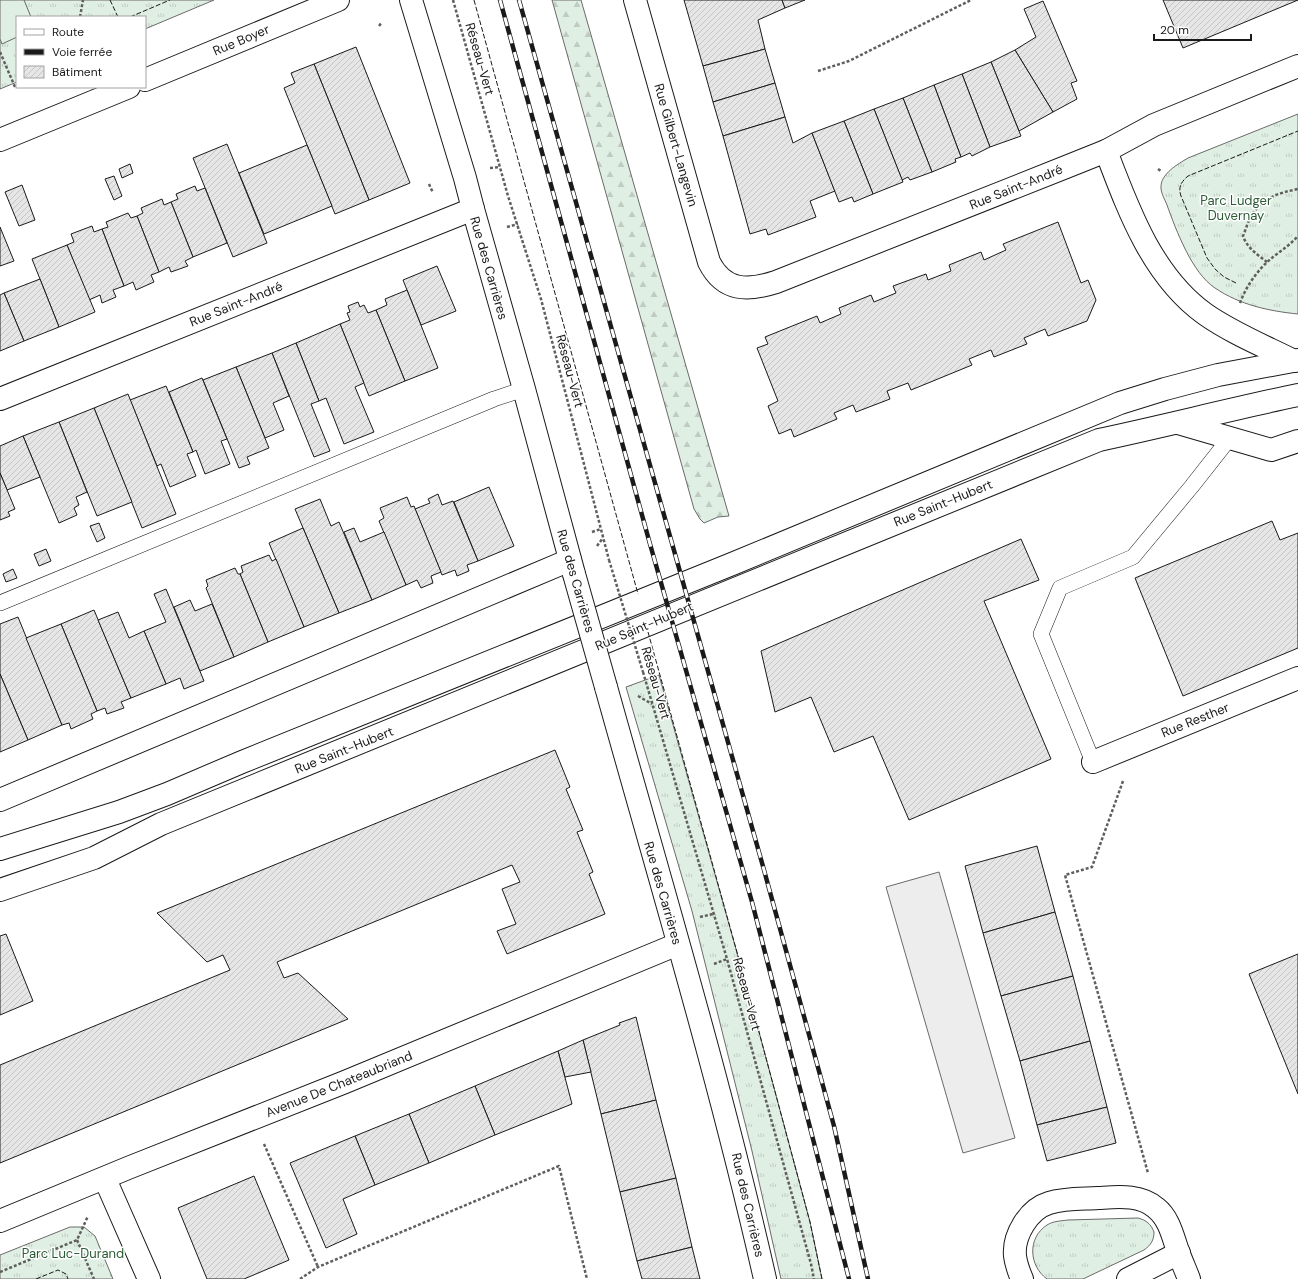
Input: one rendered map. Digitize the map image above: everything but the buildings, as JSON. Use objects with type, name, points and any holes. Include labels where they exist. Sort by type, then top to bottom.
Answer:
[{"type":"street","name":"Rue Boyer","points":[[146,80],[338,0]]},
{"type":"street","name":"Rue des Carrières","points":[[412,0],[465,178],[472,209],[524,389],[572,567],[724,1108],[765,1279]]},
{"type":"street","name":"Rue Gilbert-Langevin","points":[[635,0],[709,262],[712,269],[728,282]]},
{"type":"street","name":"Rue Saint-André","points":[[728,282],[742,288],[762,286],[776,282],[1106,151],[1154,125],[1298,66]]},
{"type":"street","points":[[0,140],[127,88]]},
{"type":"street","points":[[1106,151],[1126,201],[1144,240],[1170,280],[1187,299],[1234,332],[1296,360]]},
{"type":"street","name":"Rue Saint-André","points":[[0,399],[472,209]]},
{"type":"street","name":"Rue Saint-Hubert","points":[[0,849],[119,812],[167,794],[249,759],[732,564],[1120,403],[1211,376],[1296,360]]},
{"type":"street","name":"Rue Saint-Hubert","points":[[0,890],[94,858],[161,824],[1099,440],[1298,395]]},
{"type":"street","points":[[1178,423],[1271,450],[1298,441]]},
{"type":"street","points":[[0,800],[572,567]]},
{"type":"street","name":"Rue Resther","points":[[1092,762],[1298,678]]},
{"type":"street","name":"Avenue De Chateaubriand","points":[[0,1221],[345,1082],[678,944]]},
{"type":"street","points":[[105,1179],[149,1279]]},
{"type":"street","points":[[1022,1279],[1015,1255],[1018,1236],[1023,1225],[1032,1214],[1048,1203],[1063,1199],[1117,1197],[1145,1201],[1156,1207],[1165,1217],[1189,1279]]},
{"type":"street","points":[[1128,1279],[1179,1253]]},
{"type":"lane","points":[[0,603],[494,399],[524,389]]},
{"type":"lane","points":[[1092,762],[1041,634],[1060,588],[1133,557],[1229,439]]},
{"type":"path","points":[[80,16],[83,0]]},
{"type":"path","name":"Réseau-Vert","points":[[453,0],[508,196],[541,299],[609,560],[727,959],[814,1279]]},
{"type":"path","points":[[818,71],[849,61],[971,0]]},
{"type":"path","points":[[379,26],[382,22]]},
{"type":"path","points":[[0,52],[15,87]]},
{"type":"path","points":[[429,184],[433,193]]},
{"type":"path","points":[[1267,262],[1252,250],[1246,243],[1243,236],[1251,216],[1261,204],[1275,194],[1298,189]]},
{"type":"path","points":[[1239,307],[1240,301],[1260,269],[1298,236]]},
{"type":"path","points":[[1124,780],[1092,867],[1065,875],[1149,1176]]},
{"type":"path","points":[[699,918],[713,914]]},
{"type":"path","points":[[710,966],[727,959]]},
{"type":"path","points":[[264,1143],[318,1267]]},
{"type":"path","points":[[300,1279],[318,1267],[559,1166],[587,1279]]},
{"type":"path","points":[[0,1272],[77,1240],[90,1212]]},
{"type":"path","points":[[77,1240],[94,1279]]},
{"type":"green space","points":[[0,0],[214,0],[146,29],[146,16],[16,16],[16,82],[0,89]]},
{"type":"green space","points":[[0,0],[24,0],[31,16],[16,16],[16,37],[2,44],[0,39]]},
{"type":"green space","points":[[552,0],[581,0],[729,516],[718,517],[704,523],[694,509]]},
{"type":"green space","name":"Parc Ludger Duvernay","points":[[1298,114],[1298,314],[1266,309],[1245,303],[1225,294],[1207,281],[1192,262],[1186,250],[1162,194],[1161,183],[1163,178],[1170,170],[1188,158]]},
{"type":"green space","points":[[659,675],[755,1017],[810,1222],[822,1279],[781,1279],[752,1151],[692,911],[626,687]]},
{"type":"green space","points":[[1138,1218],[1148,1223],[1154,1232],[1152,1242],[1144,1250],[1083,1279],[1047,1279],[1037,1267],[1034,1260],[1033,1244],[1036,1237],[1049,1224],[1057,1221],[1068,1220]]},
{"type":"green space","name":"Parc Luc-Durand","points":[[70,1227],[84,1227],[95,1236],[113,1279],[0,1279],[0,1255]]},
{"type":"shaded area","points":[[939,872],[1015,1138],[963,1153],[886,887]]},
{"type":"railway","points":[[500,0],[650,544],[752,902],[849,1279]]},
{"type":"railway","points":[[519,0],[764,870],[834,1126],[868,1279]]},
{"type":"fence","points":[[110,0],[118,16]]},
{"type":"fence","points":[[132,16],[170,0]]},
{"type":"fence","points":[[474,0],[638,594]]},
{"type":"fence","points":[[1236,283],[1224,277],[1215,269],[1207,258],[1181,196],[1181,185],[1188,176],[1298,131]]},
{"type":"fence","points":[[648,632],[755,1017],[810,1222],[822,1279]]},
{"type":"fence","points":[[36,1279],[58,1270],[66,1274],[68,1279]]}]
